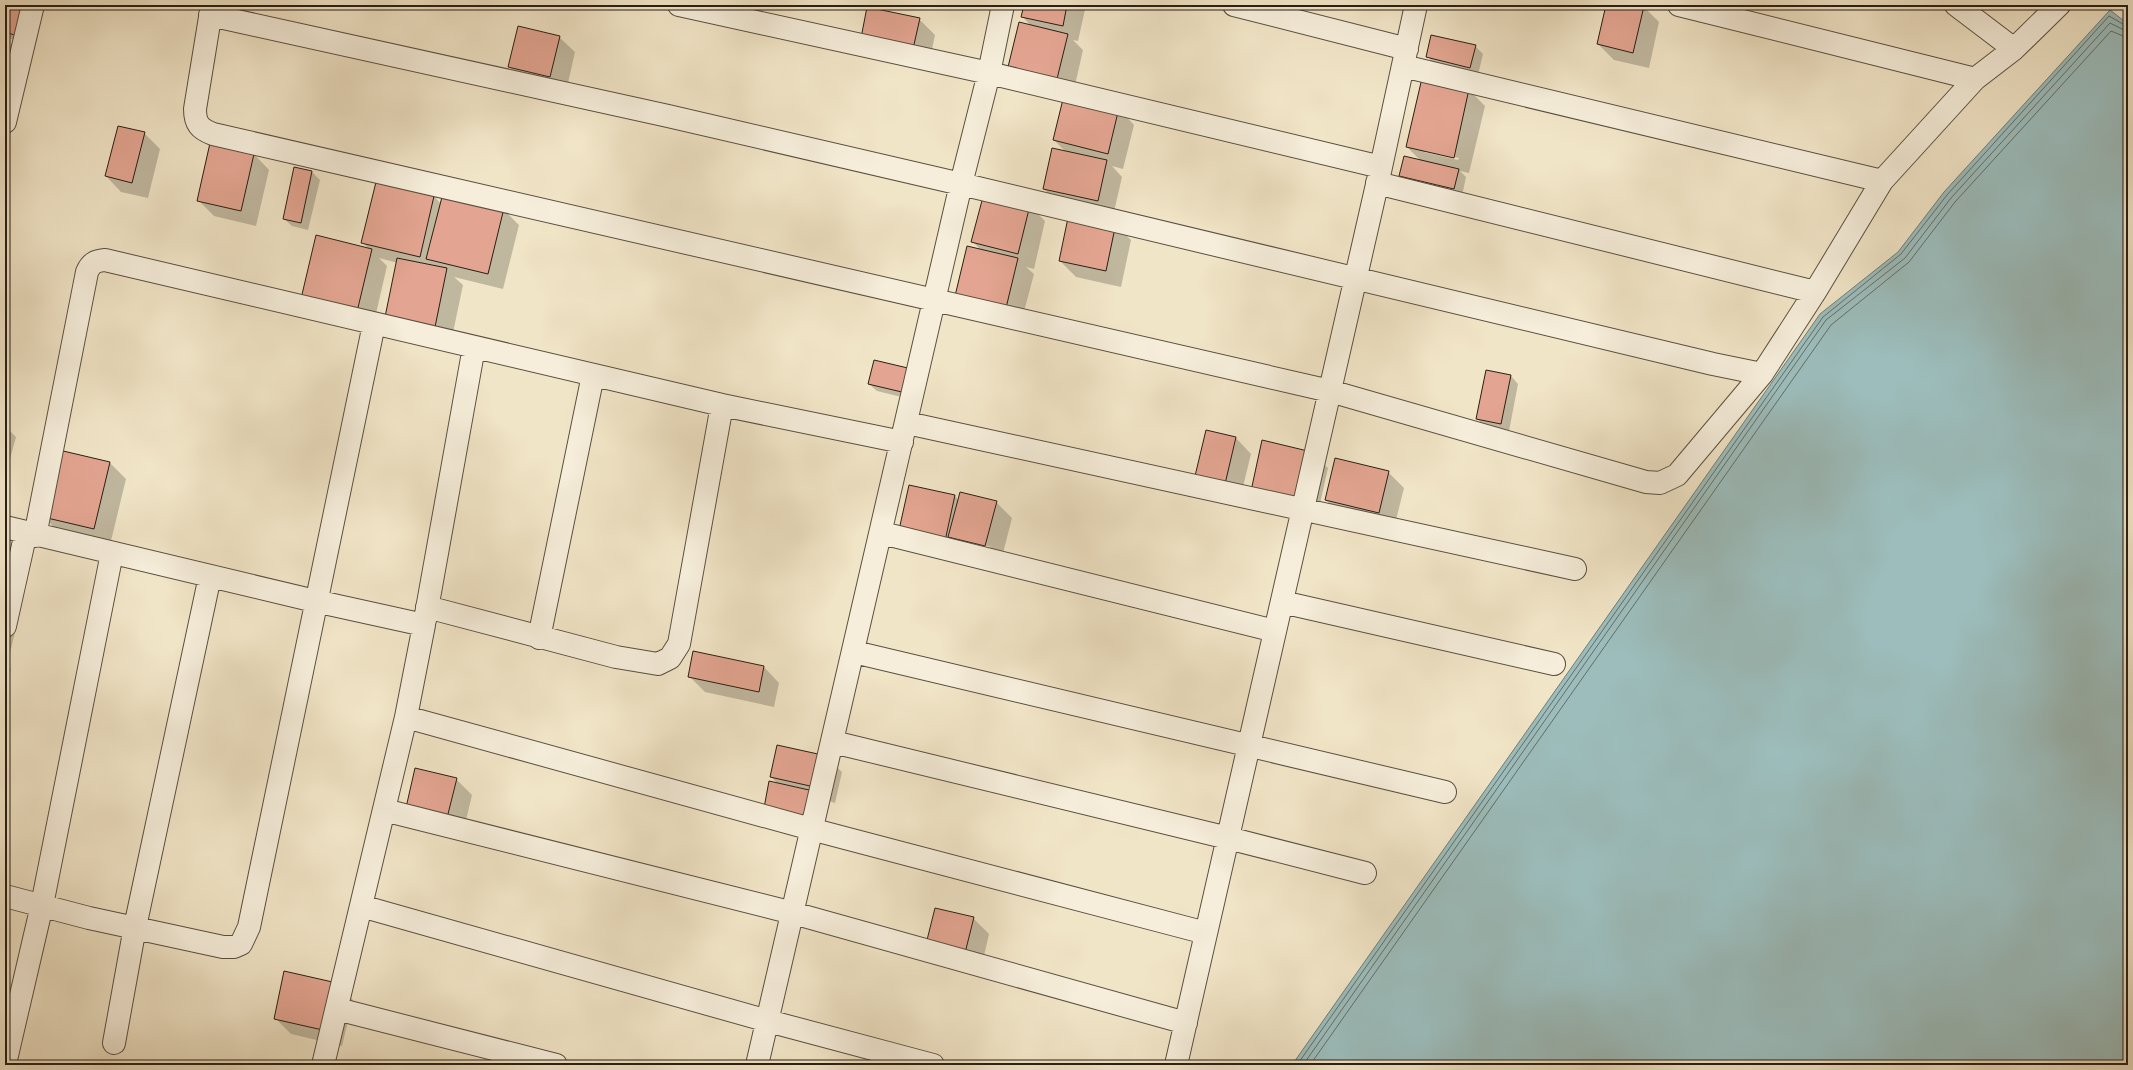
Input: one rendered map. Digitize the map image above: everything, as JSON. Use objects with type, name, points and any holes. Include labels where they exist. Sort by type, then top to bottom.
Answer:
[{"type":"street","points":[[5,122],[33,5]]},
{"type":"street","points":[[679,5],[989,73],[1379,175],[1815,292]]},
{"type":"street","points":[[757,1065],[882,533],[961,184],[989,73],[1003,5]]},
{"type":"street","points":[[1234,5],[1405,58],[1882,182]]},
{"type":"street","points":[[1176,1065],[1379,175],[1416,5]]},
{"type":"street","points":[[1679,5],[1975,79]]},
{"type":"street","points":[[1956,5],[2014,49]]},
{"type":"street","points":[[1762,374],[1713,364],[961,184],[211,10],[195,109],[195,120],[202,130],[935,301],[1330,391],[1646,482],[1660,483],[1676,475],[1762,374],[1815,292],[1882,182],[1975,79],[2014,49],[2059,5]]},
{"type":"street","points":[[5,626],[31,534],[87,272],[90,265],[95,261],[105,260],[722,405],[905,433],[1302,511],[1575,569]]},
{"type":"street","points":[[5,896],[89,918],[223,947],[234,947],[241,944],[249,927],[315,602],[374,324]]},
{"type":"street","points":[[323,1065],[406,716],[426,616],[474,347]]},
{"type":"street","points":[[539,638],[593,375]]},
{"type":"street","points":[[5,527],[315,602],[426,616],[539,638],[616,657],[658,664],[670,658],[679,644],[722,405]]},
{"type":"street","points":[[882,533],[1275,631]]},
{"type":"street","points":[[5,1064],[42,905],[112,554]]},
{"type":"street","points":[[114,1043],[135,927],[210,576]]},
{"type":"street","points":[[1282,602],[1554,664]]},
{"type":"street","points":[[854,652],[1249,747],[1445,792]]},
{"type":"street","points":[[406,716],[813,829],[1206,933]]},
{"type":"street","points":[[833,742],[1228,838],[1365,873]]},
{"type":"street","points":[[384,810],[793,913],[1186,1023]]},
{"type":"street","points":[[361,906],[768,1021],[933,1065]]},
{"type":"street","points":[[337,1009],[556,1065]]},
{"type":"water","points":[[2110,10],[2128,24],[2128,1065],[1292,1065],[1820,314],[1898,252],[1944,192]]},
{"type":"building","points":[[5,5],[28,10],[21,37],[5,32]]},
{"type":"building","points":[[1024,5],[1067,5],[1063,26],[1021,17]]},
{"type":"building","points":[[1606,5],[1644,6],[1633,53],[1597,44]]},
{"type":"building","points":[[867,7],[920,18],[913,49],[861,38]]},
{"type":"building","points":[[1019,22],[1068,34],[1057,79],[1008,67]]},
{"type":"building","points":[[518,26],[560,36],[550,77],[508,67]]},
{"type":"building","points":[[1431,35],[1476,45],[1470,68],[1426,57]]},
{"type":"building","points":[[1422,78],[1469,89],[1454,158],[1406,147]]},
{"type":"building","points":[[1064,95],[1119,108],[1108,154],[1053,140]]},
{"type":"building","points":[[118,126],[145,132],[132,183],[105,176]]},
{"type":"building","points":[[210,143],[254,154],[241,211],[197,201]]},
{"type":"building","points":[[1052,148],[1107,160],[1098,201],[1043,189]]},
{"type":"building","points":[[1404,156],[1459,169],[1454,189],[1399,176]]},
{"type":"building","points":[[294,167],[312,171],[301,223],[283,219]]},
{"type":"building","points":[[376,182],[434,196],[420,257],[361,243]]},
{"type":"building","points":[[443,193],[504,208],[488,274],[426,259]]},
{"type":"building","points":[[984,193],[1030,205],[1018,254],[971,242]]},
{"type":"building","points":[[1069,213],[1116,223],[1106,271],[1059,261]]},
{"type":"building","points":[[316,235],[372,249],[356,316],[300,303]]},
{"type":"building","points":[[967,246],[1018,258],[1006,308],[955,296]]},
{"type":"building","points":[[397,258],[447,268],[434,332],[384,322]]},
{"type":"building","points":[[874,360],[912,369],[906,393],[868,384]]},
{"type":"building","points":[[1486,370],[1511,375],[1501,424],[1476,419]]},
{"type":"building","points":[[1206,430],[1236,437],[1225,484],[1195,476]]},
{"type":"building","points":[[1262,440],[1312,452],[1301,502],[1251,491]]},
{"type":"building","points":[[59,450],[110,462],[94,529],[43,517]]},
{"type":"building","points":[[1335,458],[1389,471],[1379,513],[1325,500]]},
{"type":"building","points":[[909,485],[955,495],[945,541],[899,530]]},
{"type":"building","points":[[960,492],[997,501],[985,546],[948,537]]},
{"type":"building","points":[[693,651],[764,666],[759,692],[688,677]]},
{"type":"building","points":[[777,745],[827,756],[819,788],[770,777]]},
{"type":"building","points":[[415,768],[457,778],[446,822],[405,812]]},
{"type":"building","points":[[769,781],[818,792],[813,818],[764,808]]},
{"type":"building","points":[[935,908],[974,917],[965,953],[926,944]]},
{"type":"building","points":[[284,971],[337,983],[327,1031],[274,1019]]}]
